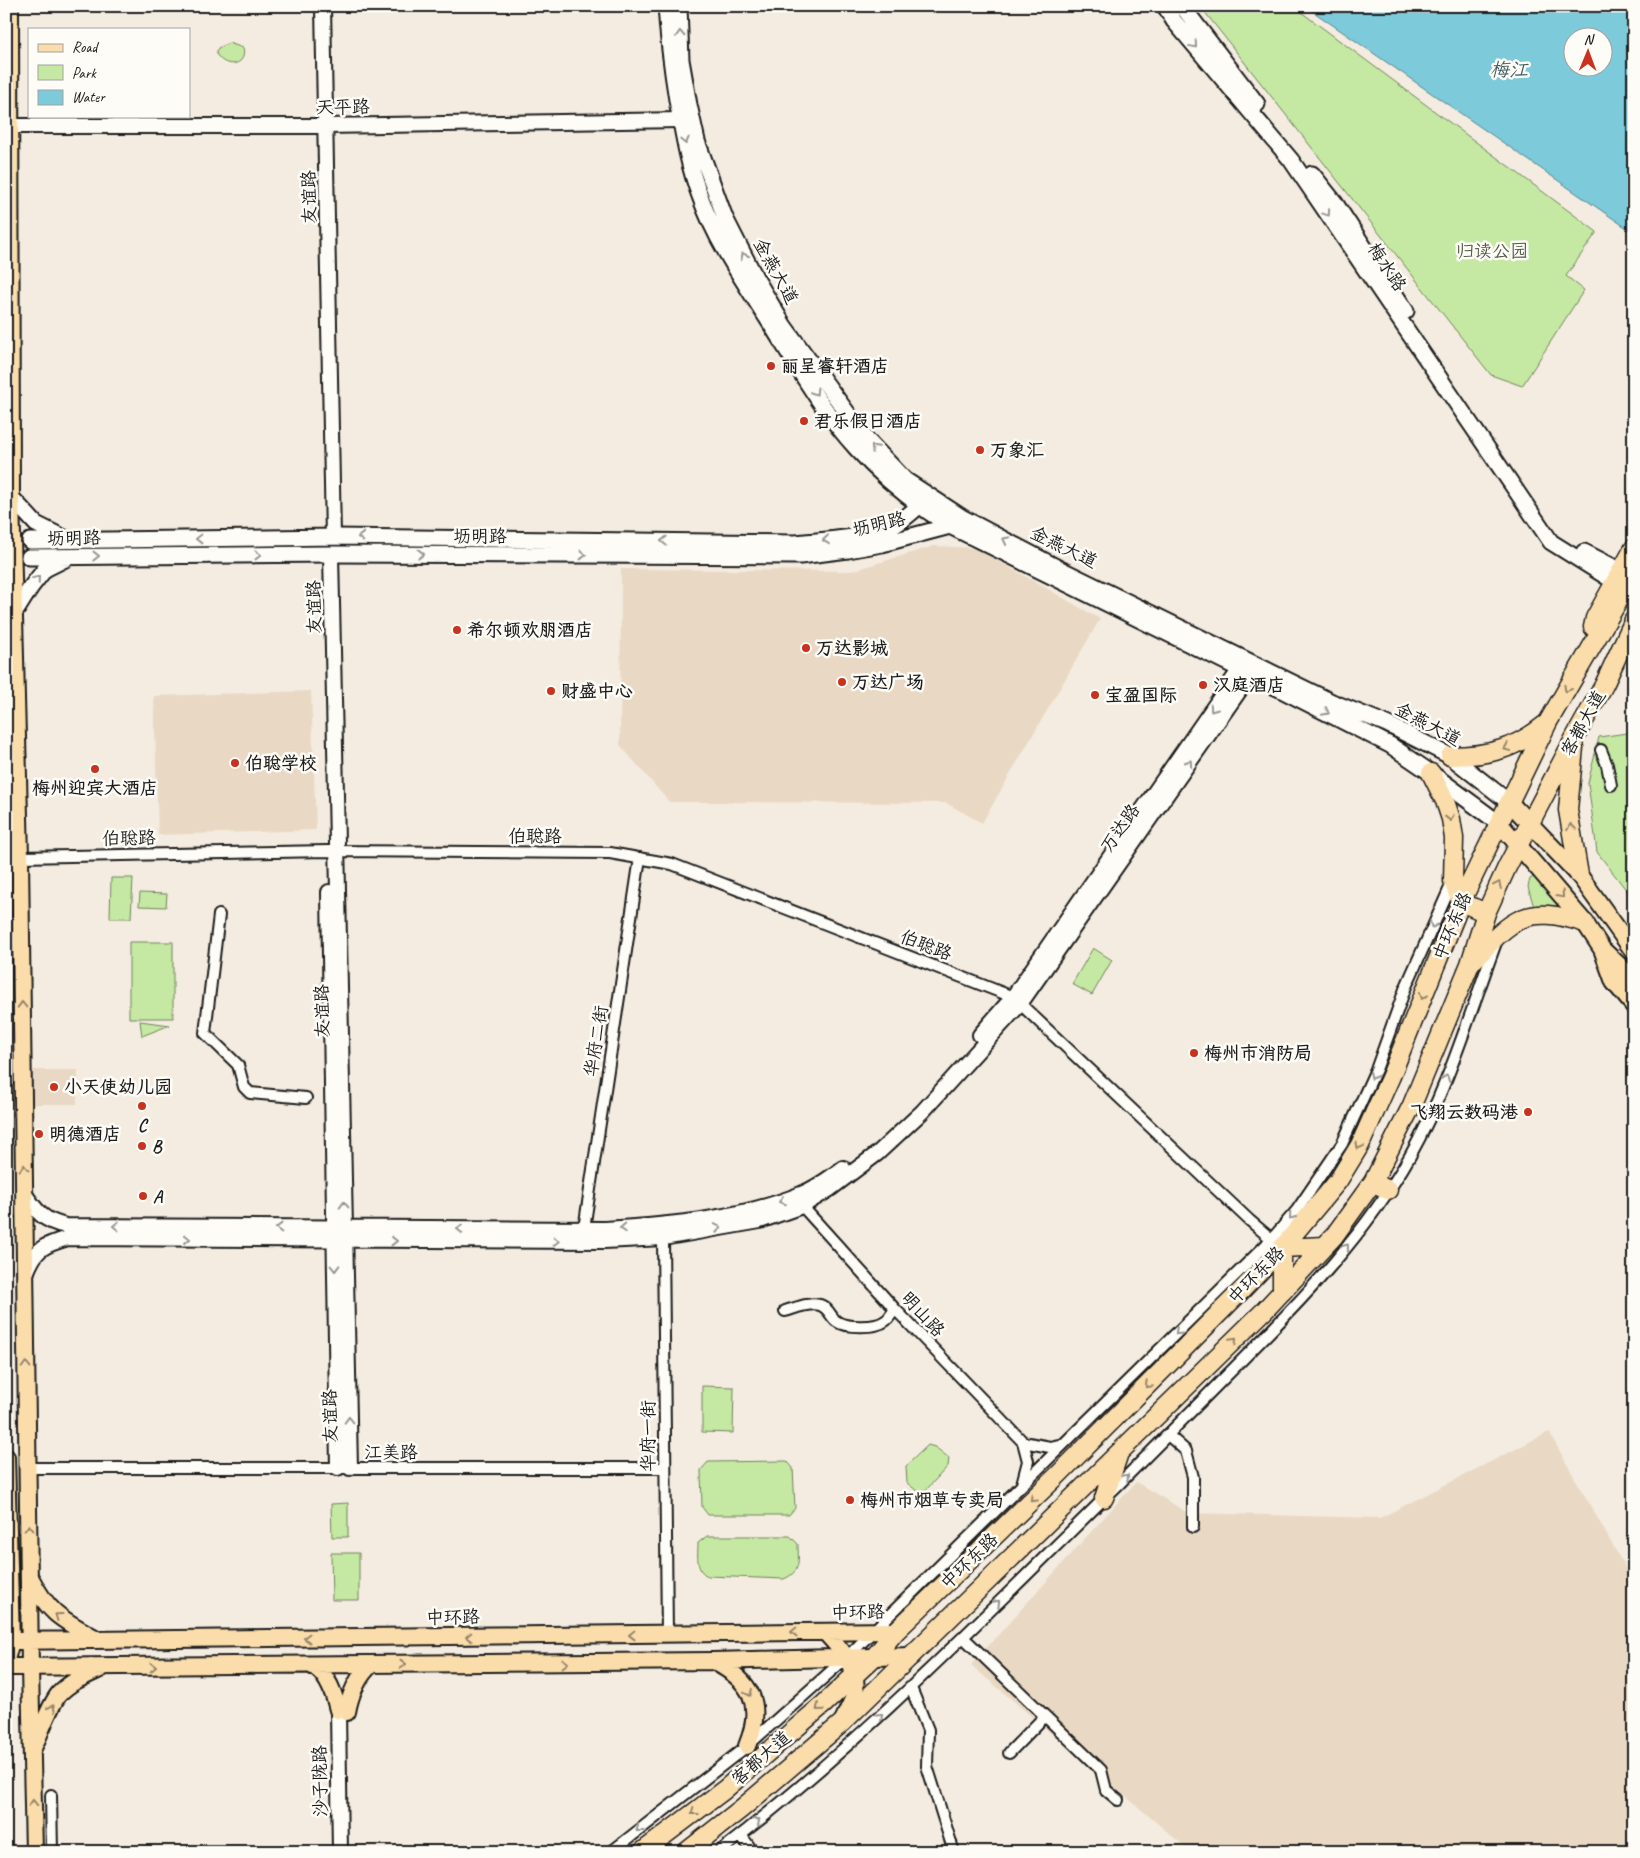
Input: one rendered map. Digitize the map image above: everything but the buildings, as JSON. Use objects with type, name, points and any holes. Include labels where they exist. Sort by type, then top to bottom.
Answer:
[{"type":"highway","points":[[1585,656],[1595,618],[1623,576],[1634,548]]},
{"type":"highway","name":"客都大道","points":[[1510,803],[1548,722],[1616,606],[1623,576]]},
{"type":"highway","name":"客都大道","points":[[1529,823],[1574,737],[1604,685],[1634,620]]},
{"type":"highway","points":[[1604,685],[1634,646]]},
{"type":"highway","points":[[1450,756],[1474,756],[1510,747],[1530,737],[1548,722]]},
{"type":"highway","points":[[1574,737],[1568,810],[1579,875]]},
{"type":"highway","points":[[1431,773],[1445,801],[1451,819],[1454,838],[1453,880],[1461,902],[1486,913]]},
{"type":"highway","name":"中环东路","points":[[874,1657],[896,1631],[1059,1474],[1338,1181],[1360,1145],[1391,1076],[1461,902],[1510,803]]},
{"type":"highway","name":"中环东路","points":[[912,1656],[1282,1292],[1325,1246],[1373,1182],[1412,1105],[1470,964],[1486,913],[1529,823]]},
{"type":"highway","points":[[1470,964],[1501,931],[1531,915],[1549,914],[1585,922]]},
{"type":"highway","points":[[1373,1182],[1388,1190]]},
{"type":"highway","points":[[1282,1292],[1277,1244],[1325,1246]]},
{"type":"highway","points":[[1104,1498],[1119,1453]]},
{"type":"highway","points":[[974,1555],[995,1575]]},
{"type":"highway","name":"客都大道","points":[[686,1852],[702,1845],[842,1723],[912,1656]]},
{"type":"highway","name":"客都大道","points":[[642,1852],[724,1790],[874,1657]]},
{"type":"highway","points":[[762,1757],[780,1776]]},
{"type":"main road","points":[[10,6],[11,497],[9,549],[14,614],[20,856],[34,1852]]},
{"type":"main road","name":"金燕大道","points":[[666,6],[668,42],[684,139],[700,196],[724,249],[824,408],[856,449],[898,489],[919,506],[950,526],[1390,745],[1500,824],[1585,922],[1602,949]]},
{"type":"main road","name":"金燕大道","points":[[679,6],[681,60],[697,141],[725,218],[755,277],[784,326],[867,440],[906,480],[962,518],[1056,566],[1332,702],[1388,724],[1450,756],[1510,803],[1579,875],[1634,952]]},
{"type":"main road","name":"梅水路","points":[[1165,6],[1174,21],[1292,160],[1550,542],[1569,549]]},
{"type":"main road","name":"梅水路","points":[[1182,6],[1335,203],[1555,537],[1569,549]]},
{"type":"main road","points":[[11,497],[36,524],[71,549],[45,569],[14,614]]},
{"type":"main road","name":"坜明路","points":[[29,557],[71,549],[333,537],[795,543],[844,538],[884,530],[903,520],[919,506]]},
{"type":"main road","name":"坜明路","points":[[30,541],[71,549],[327,554],[800,556],[882,544],[950,526]]},
{"type":"main road","points":[[1569,549],[1623,576]]},
{"type":"main road","points":[[1414,762],[1426,743]]},
{"type":"main road","points":[[1602,949],[1634,981]]},
{"type":"main road","points":[[1602,949],[1614,982],[1634,1006]]},
{"type":"main road","points":[[6,1457],[9,1641],[6,1660]]},
{"type":"main road","points":[[30,1577],[39,1595],[54,1614],[100,1641]]},
{"type":"main road","name":"中环路","points":[[9,1641],[896,1631]]},
{"type":"main road","points":[[825,1632],[847,1657],[855,1675],[854,1697],[842,1723]]},
{"type":"main road","points":[[6,1667],[713,1661],[912,1656]]},
{"type":"main road","points":[[713,1661],[730,1670],[750,1691],[754,1705],[755,1720],[747,1746]]},
{"type":"main road","points":[[342,1711],[364,1670],[372,1664]]},
{"type":"main road","points":[[311,1665],[320,1669],[342,1711]]},
{"type":"main road","points":[[32,1752],[50,1710],[59,1695],[80,1678],[104,1667]]},
{"type":"street","name":"友谊路","points":[[323,6],[333,537]]},
{"type":"street","name":"天平路","points":[[9,126],[326,126],[681,120]]},
{"type":"street","name":"坜明路","points":[[9,549],[30,541]]},
{"type":"street","name":"坜明路","points":[[9,549],[29,557]]},
{"type":"street","name":"友谊路","points":[[327,554],[344,1468]]},
{"type":"street","name":"万达路","points":[[1016,1000],[1246,672]]},
{"type":"street","points":[[1601,750],[1607,765],[1611,785]]},
{"type":"street","name":"伯聪路","points":[[20,856],[333,851],[610,853],[672,864],[1016,1000]]},
{"type":"street","name":"华府二街","points":[[584,1229],[640,858]]},
{"type":"street","points":[[610,1852],[747,1746],[847,1657],[1064,1443],[1277,1244],[1296,1210],[1342,1144],[1378,1067],[1405,989],[1453,880]]},
{"type":"street","points":[[219,916],[205,1033],[238,1065],[244,1087],[250,1093],[306,1098]]},
{"type":"street","points":[[718,1852],[741,1835],[911,1688],[1168,1435],[1315,1285],[1388,1190],[1410,1155],[1440,1095],[1501,931]]},
{"type":"street","points":[[24,1193],[38,1213],[53,1223],[66,1226],[604,1241],[663,1238],[760,1221],[802,1206],[830,1189],[878,1153],[923,1111],[1016,1000]]},
{"type":"street","points":[[25,1277],[32,1258],[48,1243],[68,1238],[664,1226],[761,1209],[803,1194],[831,1177],[879,1141],[924,1099],[1016,1000]]},
{"type":"street","points":[[1016,1000],[1277,1244]]},
{"type":"street","name":"明山路","points":[[802,1206],[895,1309],[1023,1442]]},
{"type":"street","name":"华府一街","points":[[663,1238],[667,1634]]},
{"type":"street","points":[[785,1311],[805,1305],[819,1305],[830,1312],[836,1321],[852,1326],[876,1326],[886,1321],[895,1309]]},
{"type":"street","points":[[1168,1435],[1186,1451],[1194,1477],[1193,1527]]},
{"type":"street","points":[[1020,1487],[1025,1476],[1028,1461],[1023,1442],[1050,1447],[1064,1443]]},
{"type":"street","name":"江美路","points":[[28,1468],[664,1468]]},
{"type":"street","points":[[963,1637],[1101,1770],[1106,1790],[1118,1800]]},
{"type":"street","points":[[911,1688],[928,1730],[928,1766],[954,1852]]},
{"type":"street","name":"沙子陇路","points":[[340,1852],[342,1711]]},
{"type":"street","name":"沙子陇路","points":[[342,1711],[348,1852]]},
{"type":"street","points":[[1009,1752],[1045,1716]]},
{"type":"street","points":[[51,1795],[52,1852]]},
{"type":"street","points":[[741,1835],[753,1852]]},
{"type":"shaded area","name":"万达广场","points":[[934,546],[976,548],[1100,619],[982,823],[946,803],[669,802],[620,745],[621,569],[852,571]]},
{"type":"shaded area","name":"伯聪学校","points":[[311,691],[316,830],[158,835],[154,696]]},
{"type":"shaded area","name":"小天使幼儿园","points":[[30,1070],[78,1070],[77,1104],[30,1104]]},
{"type":"shaded area","points":[[1549,1432],[1634,1583],[1634,1852],[1191,1852],[971,1665],[1136,1482],[1188,1513],[1380,1518]]},
{"type":"green space","name":"归读公园","points":[[1200,6],[1293,6],[1597,232],[1566,276],[1584,290],[1522,386],[1491,375]]},
{"type":"green space","points":[[229,43],[243,48],[244,54],[242,59],[234,64],[224,62],[216,53],[218,48]]},
{"type":"green space","points":[[1634,732],[1634,900],[1597,852],[1588,783],[1599,737]]},
{"type":"green space","points":[[1535,876],[1561,909],[1534,907],[1528,887],[1530,879]]},
{"type":"green space","points":[[111,878],[133,878],[131,918],[110,918]]},
{"type":"green space","points":[[140,893],[167,894],[166,907],[139,906]]},
{"type":"green space","points":[[129,942],[173,942],[173,1018],[129,1018]]},
{"type":"green space","points":[[1093,948],[1112,960],[1092,995],[1072,984]]},
{"type":"green space","points":[[140,1021],[170,1025],[142,1036]]},
{"type":"green space","points":[[702,1386],[734,1387],[733,1433],[702,1432]]},
{"type":"green space","points":[[928,1445],[935,1447],[949,1458],[948,1466],[926,1490],[917,1491],[907,1483],[906,1466]]},
{"type":"green space","points":[[787,1461],[793,1468],[795,1508],[789,1515],[708,1515],[702,1507],[701,1470],[708,1462]]},
{"type":"green space","points":[[348,1503],[348,1537],[332,1537],[331,1504]]},
{"type":"green space","points":[[707,1536],[790,1536],[798,1544],[798,1565],[794,1573],[784,1579],[708,1576],[699,1567],[698,1557],[698,1543]]},
{"type":"green space","points":[[331,1553],[359,1553],[359,1600],[332,1600]]},
{"type":"water","name":"梅江","points":[[1305,6],[1634,6],[1634,233]]},
{"type":"place","name":"丽呈睿轩酒店","points":[[771,366]]},
{"type":"place","name":"君乐假日酒店","points":[[804,421]]},
{"type":"place","name":"万象汇","points":[[980,450]]},
{"type":"place","name":"希尔顿欢朋酒店","points":[[457,630]]},
{"type":"place","name":"万达影城","points":[[806,648]]},
{"type":"place","name":"万达广场","points":[[842,682]]},
{"type":"place","name":"汉庭酒店","points":[[1203,685]]},
{"type":"place","name":"财盛中心","points":[[551,691]]},
{"type":"place","name":"宝盈国际","points":[[1095,695]]},
{"type":"place","name":"伯聪学校","points":[[235,763]]},
{"type":"place","name":"梅州迎宾大酒店","points":[[95,769]]},
{"type":"place","name":"梅州市消防局","points":[[1194,1053]]},
{"type":"place","name":"小天使幼儿园","points":[[54,1087]]},
{"type":"place","name":"C","points":[[142,1106]]},
{"type":"place","name":"飞翔云数码港","points":[[1528,1112]]},
{"type":"place","name":"明德酒店","points":[[39,1134]]},
{"type":"place","name":"B","points":[[142,1146]]},
{"type":"place","name":"A","points":[[143,1196]]},
{"type":"place","name":"梅州市烟草专卖局","points":[[850,1500]]}]
